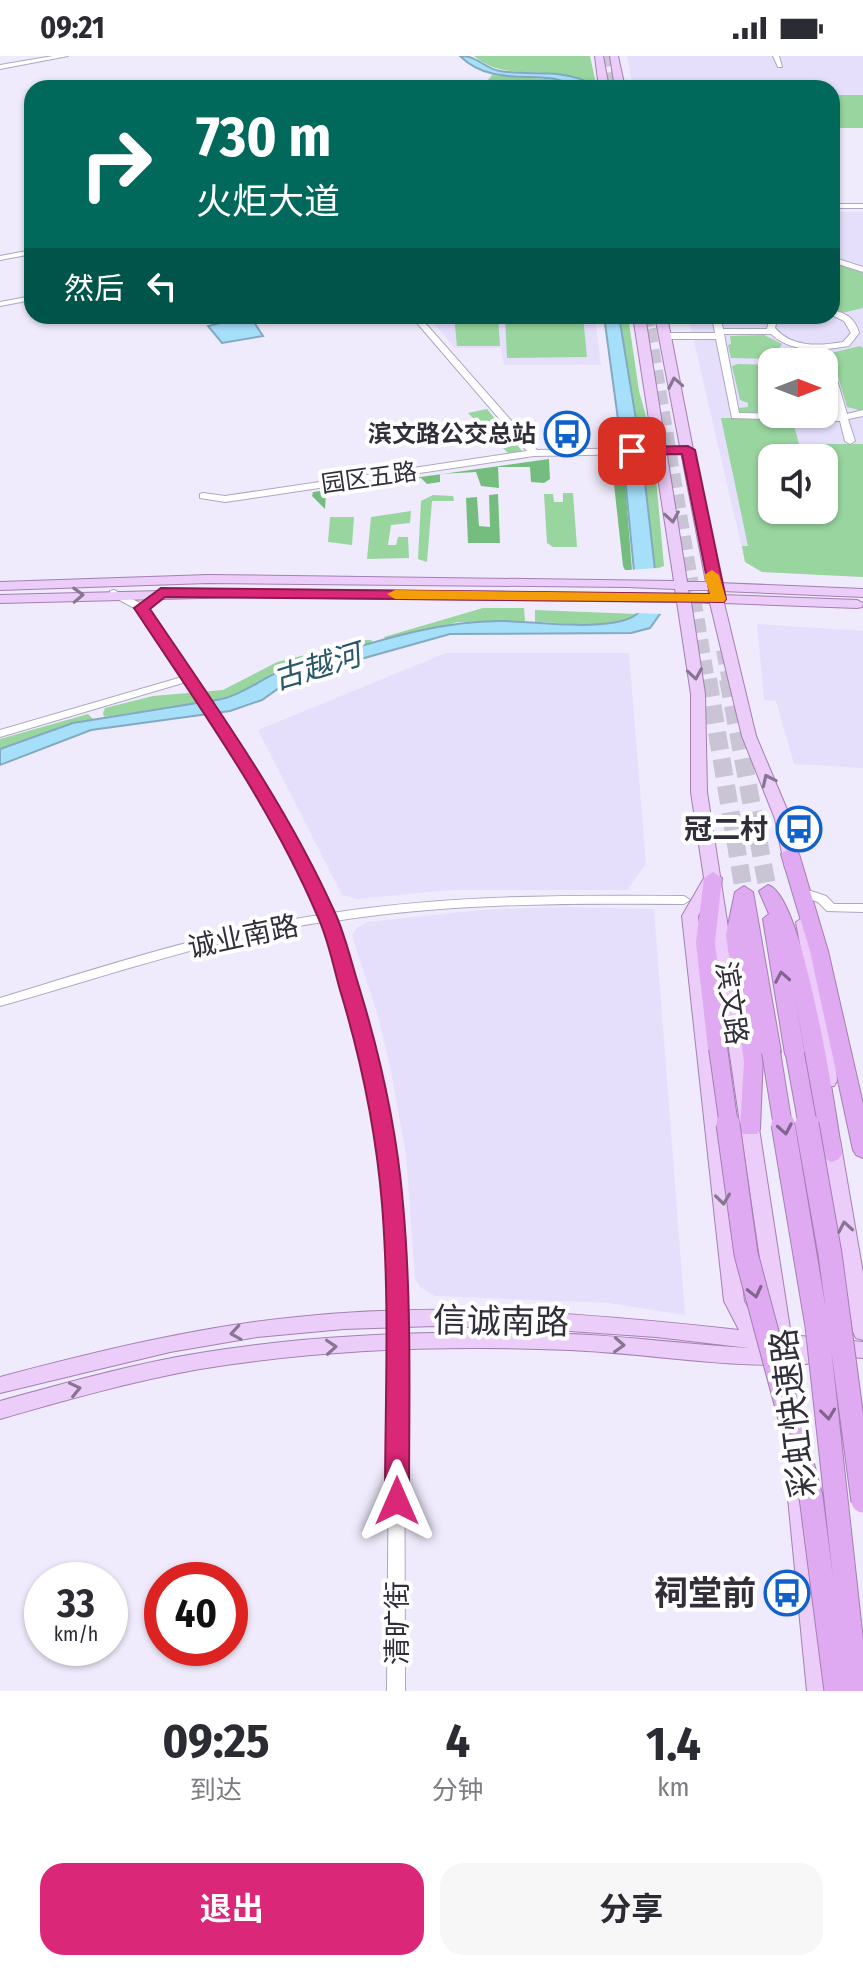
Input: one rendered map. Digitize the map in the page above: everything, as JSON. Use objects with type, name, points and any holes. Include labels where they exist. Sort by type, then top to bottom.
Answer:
[{"type":"highway","points":[[790,854],[812,925],[863,1150]]},
{"type":"highway","points":[[710,882],[704,917],[704,958],[746,1254],[811,1497],[836,1691]]},
{"type":"highway","name":"彩虹快速路","points":[[832,1154],[795,957],[782,918],[768,891],[830,1254],[863,1501]]},
{"type":"highway","name":"彩虹快速路","points":[[750,1129],[754,1062],[735,935],[744,892],[817,1326],[857,1691]]},
{"type":"main road","points":[[599,56],[603,80]]},
{"type":"main road","points":[[614,56],[618,80]]},
{"type":"main road","name":"滨文路","points":[[640,324],[656,450],[698,694],[699,792],[710,882],[750,1129],[772,1351]]},
{"type":"main road","points":[[663,324],[716,592],[749,736],[783,819],[790,854],[825,1033],[832,1154],[863,1332]]},
{"type":"main road","points":[[0,586],[113,580],[250,586],[863,593]]},
{"type":"main road","points":[[0,599],[250,586]]},
{"type":"main road","points":[[716,592],[863,604]]},
{"type":"main road","points":[[710,882],[688,906],[734,1301],[772,1351],[788,1390],[819,1691]]},
{"type":"main road","name":"信诚南路","points":[[0,1385],[195,1339],[257,1329],[345,1321],[588,1323],[772,1351]]},
{"type":"main road","name":"信诚南路","points":[[0,1410],[177,1366],[264,1352],[397,1343],[569,1342],[772,1351],[863,1350]]},
{"type":"street","points":[[0,66],[45,56]]},
{"type":"street","points":[[0,66],[65,56]]},
{"type":"street","points":[[776,56],[780,66]]},
{"type":"street","points":[[840,206],[863,206]]},
{"type":"street","points":[[0,258],[24,254]]},
{"type":"street","points":[[840,262],[863,270]]},
{"type":"street","points":[[0,304],[24,300]]},
{"type":"street","points":[[665,336],[718,325],[772,324],[787,341],[823,347],[846,344],[855,333],[849,320],[840,316]]},
{"type":"street","points":[[422,324],[534,453]]},
{"type":"street","points":[[718,325],[735,416],[843,418],[863,413]]},
{"type":"street","points":[[823,347],[850,441]]},
{"type":"street","name":"园区五路","points":[[203,496],[225,499],[534,453],[688,450]]},
{"type":"street","points":[[142,608],[161,592]]},
{"type":"street","name":"清旷街","points":[[114,593],[142,608],[217,719],[286,831],[328,918],[365,1039],[393,1203],[397,1320],[396,1691]]},
{"type":"street","points":[[0,734],[189,678]]},
{"type":"street","points":[[802,892],[822,899],[831,908]]},
{"type":"street","name":"诚业南路","points":[[0,1002],[164,953],[328,918],[478,902],[547,899],[688,906]]},
{"type":"street","points":[[812,925],[831,908],[863,908]]},
{"type":"shaded area","points":[[627,56],[863,56],[863,128],[840,128],[840,80],[632,80]]},
{"type":"shaded area","points":[[840,212],[863,212],[863,577],[762,572],[745,562],[690,324],[840,324]]},
{"type":"shaded area","points":[[434,324],[596,324],[601,365],[504,365],[501,348],[455,348]]},
{"type":"shaded area","points":[[757,624],[863,631],[863,768],[794,764],[776,701],[764,700]]},
{"type":"shaded area","points":[[446,653],[629,653],[646,864],[627,890],[451,890],[357,899],[342,895],[258,730]]},
{"type":"shaded area","points":[[558,907],[654,909],[685,1315],[608,1303],[435,1296],[420,1287],[415,1279],[406,1155],[390,1066],[378,1016],[352,936],[356,928],[367,922],[481,910]]},
{"type":"green space","points":[[474,56],[590,56],[595,80],[513,72],[486,64]]},
{"type":"green space","points":[[492,75],[560,80],[488,80]]},
{"type":"green space","points":[[840,95],[863,95],[863,128],[840,128]]},
{"type":"green space","points":[[840,263],[863,273],[863,308],[842,313]]},
{"type":"green space","points":[[455,324],[499,324],[500,346],[457,346]]},
{"type":"green space","points":[[505,324],[584,324],[587,357],[507,358]]},
{"type":"green space","points":[[619,324],[629,324],[639,391],[654,445],[640,445]]},
{"type":"green space","points":[[764,335],[782,344],[779,348],[758,348],[758,359],[731,358],[728,345],[731,344],[730,336]]},
{"type":"green space","points":[[863,348],[863,411],[847,407],[838,377],[838,351]]},
{"type":"green space","points":[[758,365],[758,414],[739,413],[739,408],[748,407],[748,403],[740,400],[732,366]]},
{"type":"green space","points":[[487,409],[522,451],[509,454],[468,413]]},
{"type":"green space","points":[[721,418],[758,418],[758,428],[795,428],[799,444],[758,444],[758,524],[838,524],[838,444],[863,444],[863,577],[762,572],[745,562],[742,546],[748,546]]},
{"type":"green space","points":[[623,456],[632,570],[625,570],[623,566],[611,457]]},
{"type":"green space","points":[[642,456],[654,456],[664,566],[653,570]]},
{"type":"green space","points":[[549,459],[550,479],[544,483],[531,482],[530,467],[498,467],[499,488],[481,486],[476,472],[443,474]]},
{"type":"green space","points":[[440,474],[440,482],[427,484],[421,478],[352,489],[352,493],[326,494],[325,509],[312,496],[313,492]]},
{"type":"green space","points":[[563,493],[573,493],[577,547],[553,547],[547,543],[544,494],[553,494],[554,502],[563,502]]},
{"type":"green space","points":[[498,494],[500,543],[468,543],[466,498],[477,497],[479,526],[490,527],[489,495]]},
{"type":"green space","points":[[433,495],[453,496],[454,501],[432,501],[427,562],[418,559],[421,501]]},
{"type":"green space","points":[[411,511],[410,523],[391,525],[388,545],[396,545],[398,537],[408,537],[409,558],[367,559],[371,517]]},
{"type":"green space","points":[[330,517],[354,517],[352,545],[328,542]]},
{"type":"green space","points":[[483,608],[524,608],[525,621],[458,622],[386,641],[384,637]]},
{"type":"green space","points":[[535,610],[638,614],[617,622],[574,624],[535,622]]},
{"type":"green space","points":[[365,640],[375,644],[273,673],[237,695],[104,717],[105,708],[153,696],[223,690],[277,662]]},
{"type":"green space","points":[[88,714],[93,719],[0,749],[0,739]]},
{"type":"water","points":[[460,56],[500,71],[552,74],[583,80],[506,76],[474,67]]},
{"type":"water","points":[[255,324],[263,336],[222,343],[208,326]]},
{"type":"water","name":"古越河","points":[[605,324],[620,324],[642,456],[660,614],[650,628],[631,633],[450,634],[293,678],[262,700],[230,711],[91,730],[0,765],[0,749],[73,723],[222,699],[289,667],[396,636],[478,622],[595,625],[627,619],[638,613],[623,456]]},
{"type":"pier","points":[[657,568],[664,614],[632,613],[628,570]]},
{"type":"tunnel","points":[[604,56],[608,80]]},
{"type":"tunnel","points":[[649,324],[650,331]]},
{"type":"tunnel","points":[[649,329],[708,681]]},
{"type":"tunnel","points":[[723,650],[729,681]]},
{"type":"tunnel","points":[[708,679],[744,892]]},
{"type":"tunnel","points":[[728,679],[768,891]]},
{"type":"slow traffic","points":[[395,594],[719,599],[712,575]]},
{"type":"place","name":"滨文路公交总站","points":[[567,434]]},
{"type":"place","name":"冠二村","points":[[799,829]]},
{"type":"place","name":"祠堂前","points":[[787,1593]]},
{"type":"route","points":[[397,1501],[397,1320],[393,1203],[365,1039],[336,939],[286,831],[250,770],[142,608],[161,592],[719,599],[713,585],[688,450],[632,451]]}]
